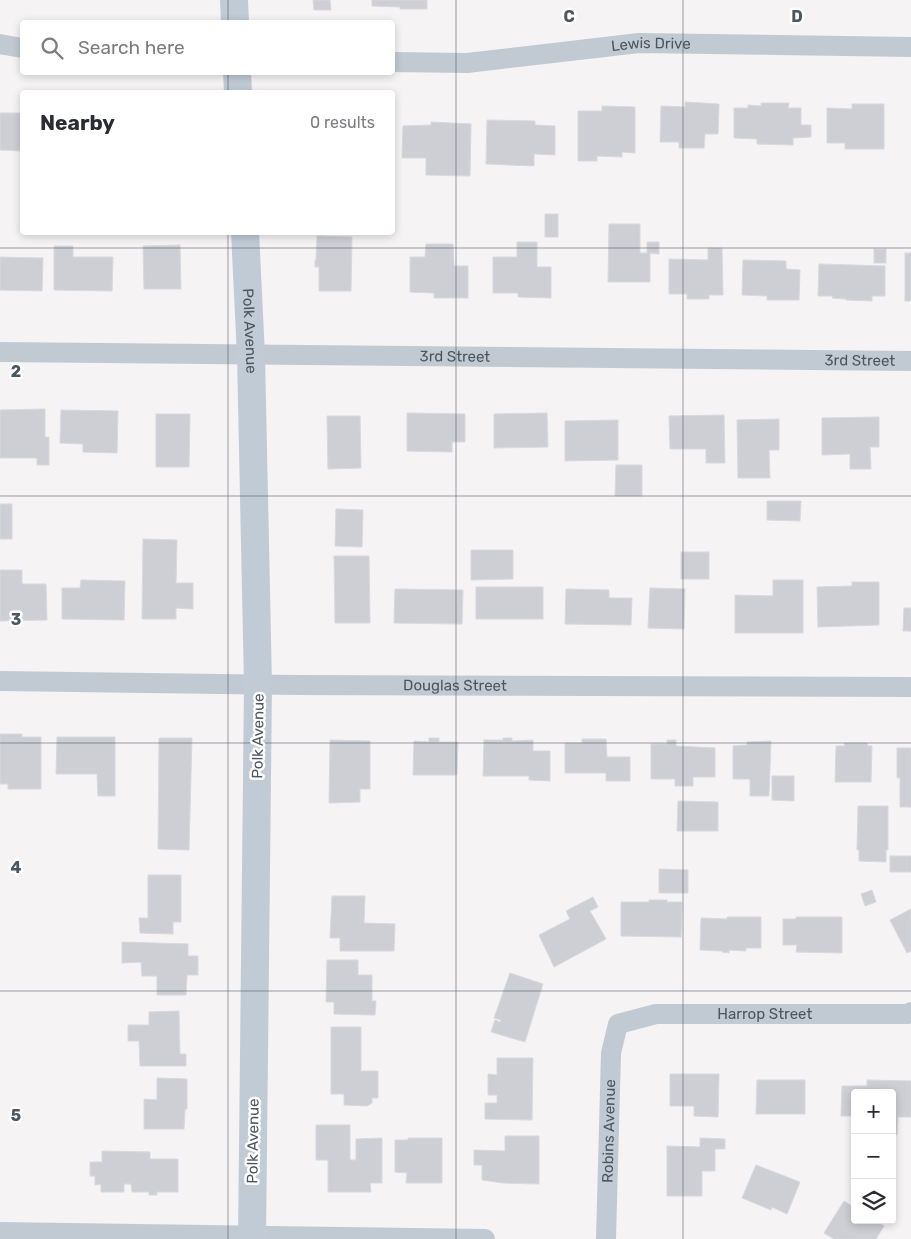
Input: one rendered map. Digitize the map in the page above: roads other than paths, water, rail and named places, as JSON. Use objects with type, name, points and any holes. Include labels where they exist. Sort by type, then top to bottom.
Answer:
[{"type":"street","points":[[234,0],[235,20]]},
{"type":"street","name":"Lewis Drive","points":[[395,62],[467,63],[639,43],[911,47]]},
{"type":"street","points":[[0,44],[20,48]]},
{"type":"street","points":[[237,75],[238,90]]},
{"type":"street","name":"Polk Avenue","points":[[245,235],[251,355],[258,685],[252,1237]]},
{"type":"street","name":"3rd Street","points":[[0,352],[911,361]]},
{"type":"street","name":"Douglas Street","points":[[0,681],[258,685],[911,687]]},
{"type":"street","name":"Harrop Street","points":[[618,1024],[656,1014],[908,1014],[911,1012]]},
{"type":"street","name":"Robins Avenue","points":[[606,1239],[611,1054],[618,1024]]},
{"type":"street","points":[[0,1232],[485,1239]]}]
